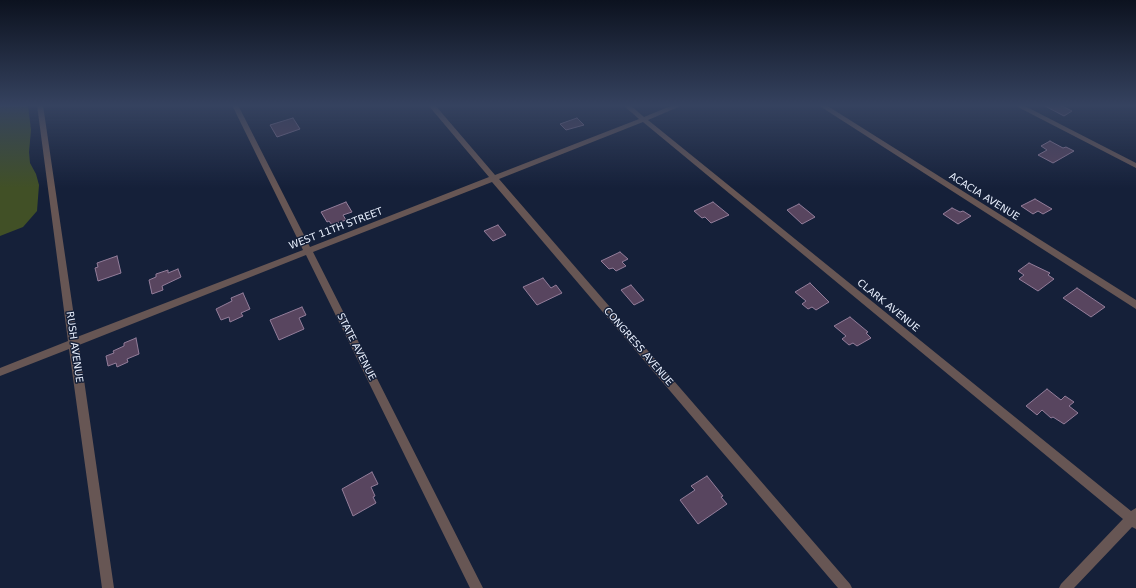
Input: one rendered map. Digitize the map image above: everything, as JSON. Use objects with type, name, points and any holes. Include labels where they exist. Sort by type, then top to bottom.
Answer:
[{"type":"street","name":"RUSH AVENUE","points":[[44,132],[108,588]]},
{"type":"street","name":"STATE AVENUE","points":[[249,132],[477,588]]},
{"type":"street","name":"CONGRESS AVENUE","points":[[454,132],[846,588]]},
{"type":"street","name":"WEST 11TH STREET","points":[[0,372],[611,132]]},
{"type":"street","name":"CLARK AVENUE","points":[[658,132],[1134,519]]},
{"type":"street","name":"ACACIA AVENUE","points":[[864,132],[1136,305]]},
{"type":"street","points":[[1071,132],[1136,166]]},
{"type":"street","points":[[1065,588],[1134,519]]},
{"type":"green space","points":[[0,132],[31,132],[29,152],[30,163],[36,174],[39,185],[37,211],[23,227],[0,236]]},
{"type":"building","points":[[274,132],[290,132],[277,137]]},
{"type":"building","points":[[1050,141],[1063,148],[1066,147],[1074,151],[1053,163],[1038,155],[1047,150],[1041,146]]},
{"type":"building","points":[[1035,199],[1052,209],[1043,214],[1038,211],[1033,214],[1021,206]]},
{"type":"building","points":[[346,202],[352,212],[343,215],[346,220],[332,225],[329,221],[327,222],[321,212]]},
{"type":"building","points":[[713,202],[729,215],[711,223],[705,217],[702,218],[694,211]]},
{"type":"building","points":[[799,204],[815,217],[802,224],[787,210]]},
{"type":"building","points":[[952,208],[960,212],[963,211],[971,216],[958,224],[943,214]]},
{"type":"building","points":[[498,225],[506,235],[493,241],[484,231]]},
{"type":"building","points":[[620,252],[628,259],[622,262],[626,266],[616,271],[613,268],[609,269],[601,261]]},
{"type":"building","points":[[117,256],[121,273],[98,281],[95,268],[98,267],[97,263]]},
{"type":"building","points":[[1029,263],[1050,273],[1048,275],[1054,279],[1038,291],[1019,279],[1024,275],[1018,271]]},
{"type":"building","points":[[178,269],[181,277],[162,286],[163,290],[152,294],[149,280],[156,277],[156,274],[168,270],[168,273]]},
{"type":"building","points":[[543,278],[551,288],[556,285],[562,293],[537,305],[523,287]]},
{"type":"building","points":[[810,283],[829,302],[816,310],[812,307],[808,309],[802,304],[806,301],[795,292]]},
{"type":"building","points":[[631,285],[644,300],[634,305],[621,290]]},
{"type":"building","points":[[1077,288],[1105,307],[1091,317],[1063,298]]},
{"type":"building","points":[[243,293],[250,309],[241,313],[243,316],[230,322],[229,317],[221,320],[216,309],[232,301],[231,298]]},
{"type":"building","points":[[302,307],[306,315],[299,318],[304,329],[279,340],[270,320]]},
{"type":"building","points":[[850,317],[868,332],[866,333],[871,338],[857,346],[853,343],[849,345],[842,339],[846,336],[834,326]]},
{"type":"building","points":[[136,338],[139,354],[127,359],[128,362],[117,367],[116,363],[108,366],[106,356],[114,353],[113,351],[124,346],[124,343]]},
{"type":"building","points":[[1047,389],[1061,400],[1065,396],[1074,402],[1069,406],[1078,413],[1064,424],[1053,417],[1051,418],[1042,410],[1037,415],[1026,406]]},
{"type":"building","points":[[372,472],[378,484],[371,487],[376,503],[353,516],[342,489]]},
{"type":"building","points":[[707,476],[723,496],[721,497],[727,504],[698,524],[680,500],[695,490],[691,486]]}]
